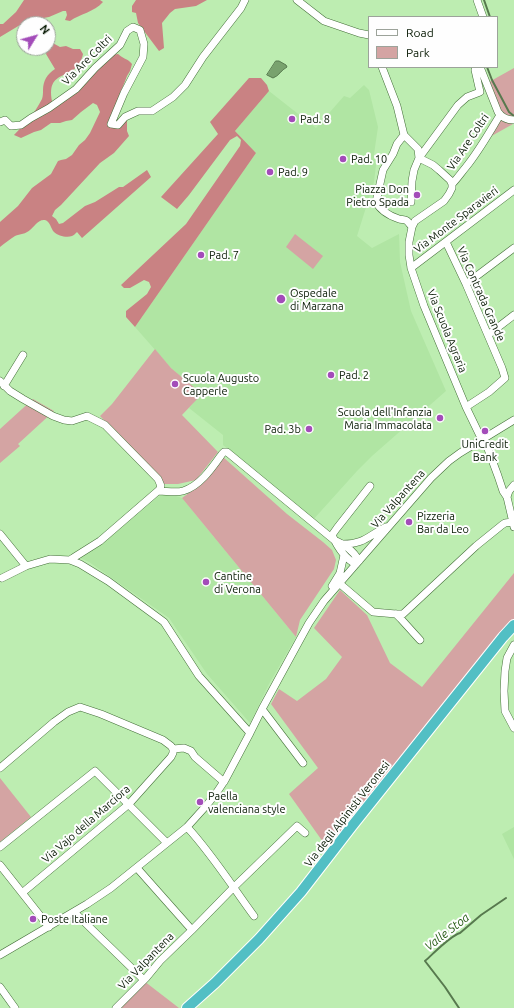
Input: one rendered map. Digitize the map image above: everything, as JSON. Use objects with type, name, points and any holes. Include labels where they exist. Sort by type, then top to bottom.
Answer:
[{"type":"highway","name":"Via degli Alpinisti Veronesi","points":[[187,1008],[248,950],[300,892],[401,764],[514,625]]},
{"type":"street","name":"Via Are Coltri","points":[[0,122],[5,120],[11,126],[21,125],[50,108],[76,89],[100,62],[120,44],[127,31],[133,27],[140,30],[144,44],[143,57],[124,93],[111,124],[118,125],[125,117],[138,111],[152,111],[173,97],[185,85],[203,57],[245,0]]},
{"type":"street","points":[[297,0],[324,21],[359,34],[368,35]]},
{"type":"street","points":[[477,0],[483,16]]},
{"type":"street","points":[[382,68],[397,106],[404,135],[418,149],[419,158]]},
{"type":"street","points":[[411,202],[414,170],[419,158],[458,105],[467,97],[480,92],[476,68]]},
{"type":"street","name":"Via Are Coltri","points":[[452,184],[473,158],[500,115],[480,68]]},
{"type":"street","points":[[500,115],[507,120],[514,120]]},
{"type":"street","points":[[404,135],[397,144],[393,154],[383,170],[376,202],[385,212],[406,220],[412,227],[416,222],[444,201],[451,191],[452,184],[446,176],[433,165],[419,158]]},
{"type":"street","name":"Via Monte Sparavieri","points":[[411,268],[514,190]]},
{"type":"street","name":"Via Scuola Agraria","points":[[412,227],[409,242],[411,268],[424,306],[482,440]]},
{"type":"street","name":"Via Contrada Grande","points":[[446,242],[466,284],[505,378],[489,392],[466,406]]},
{"type":"street","points":[[466,284],[514,248]]},
{"type":"street","points":[[488,335],[514,315]]},
{"type":"street","points":[[23,355],[2,384],[23,400],[53,416],[72,421],[87,416],[106,425],[158,479],[161,486],[158,491],[100,541],[70,560]]},
{"type":"street","name":"Via Valpantena","points":[[0,955],[74,912],[111,888],[187,827],[206,806],[224,782],[262,709],[324,601],[431,478],[460,453],[514,420]]},
{"type":"street","points":[[339,583],[373,612],[403,614],[476,546],[505,523],[513,525],[507,497],[503,491],[488,448],[482,440]]},
{"type":"street","points":[[158,491],[182,491],[195,485],[204,478],[222,454],[227,452],[334,540],[343,544],[354,552],[357,562],[352,562],[344,555],[334,540],[332,535],[370,486]]},
{"type":"street","points":[[507,497],[509,491],[514,485]]},
{"type":"street","points":[[343,544],[355,544],[364,541],[390,525]]},
{"type":"street","points":[[0,534],[26,566]]},
{"type":"street","points":[[80,564],[86,552],[92,546]]},
{"type":"street","points":[[324,601],[340,573],[344,555]]},
{"type":"street","points":[[1,578],[26,566],[50,559],[70,560],[80,564],[108,581],[130,599],[164,622],[199,676],[250,734]]},
{"type":"street","points":[[396,614],[420,640]]},
{"type":"street","points":[[514,645],[508,658],[505,671],[504,691],[505,711],[514,728]]},
{"type":"street","points":[[0,768],[54,722],[68,712],[80,707],[101,714],[162,740],[173,749],[184,748],[191,751],[224,782]]},
{"type":"street","points":[[262,709],[303,763]]},
{"type":"street","name":"Via Vajo della Marciora","points":[[22,893],[129,804],[171,757],[173,749]]},
{"type":"street","points":[[0,847],[95,771],[167,844]]},
{"type":"street","name":"Via Valpantena","points":[[116,1008],[144,980],[160,961],[297,826],[305,833]]},
{"type":"street","points":[[187,827],[234,887],[254,916]]},
{"type":"street","points":[[0,865],[49,927]]},
{"type":"street","points":[[137,868],[192,930]]},
{"type":"street","points":[[74,912],[144,980]]},
{"type":"street","points":[[0,987],[15,1008]]},
{"type":"shaded area","points":[[24,0],[100,0],[103,2],[95,8],[70,21],[65,20],[67,15],[66,11],[51,16],[16,16],[16,27],[0,37],[0,24],[3,24],[16,12]]},
{"type":"shaded area","points":[[136,0],[207,0],[196,6],[175,9],[170,13],[162,23],[164,48],[159,51],[138,23],[136,13],[132,12],[132,6]]},
{"type":"shaded area","points":[[56,45],[60,47],[66,46],[73,49],[80,49],[83,54],[80,63],[74,69],[57,79],[53,84],[51,93],[53,105],[111,55],[118,54],[132,64],[108,124],[112,128],[121,122],[127,121],[127,131],[129,136],[114,153],[100,163],[55,210],[52,216],[59,224],[63,223],[85,206],[95,202],[119,187],[123,187],[147,170],[151,177],[82,238],[77,232],[70,237],[58,235],[53,231],[48,222],[43,220],[38,222],[25,233],[15,236],[0,247],[0,222],[18,206],[32,188],[51,174],[58,161],[66,159],[72,155],[90,133],[100,112],[97,105],[93,103],[72,120],[60,123],[51,123],[41,130],[21,138],[14,135],[36,109],[42,99],[45,81],[48,75],[55,69],[47,56],[56,56]]},
{"type":"shaded area","points":[[276,61],[279,61],[287,67],[273,78],[267,75]]},
{"type":"shaded area","points":[[249,78],[261,78],[267,85],[269,91],[235,131],[256,153],[135,327],[126,317],[126,311],[147,294],[151,287],[149,282],[144,280],[130,288],[124,288],[121,285],[186,224],[240,146],[241,140],[237,136],[230,140],[177,209],[161,197],[218,134],[210,122]]},
{"type":"shaded area","name":"Ospedale di Marzana","points":[[364,85],[369,90],[378,127],[374,154],[376,165],[374,182],[357,236],[372,248],[399,234],[400,262],[411,311],[446,391],[372,456],[312,521],[223,445],[223,435],[189,408],[201,394],[171,368],[135,327],[256,153],[235,131],[269,91],[316,128],[344,96],[350,98]]},
{"type":"shaded area","points":[[167,493],[182,498],[296,637],[269,684],[250,723],[207,674],[169,618],[89,562],[80,558],[113,535],[158,497]]},
{"type":"shaded area","points":[[514,827],[514,859],[502,834]]},
{"type":"green space","points":[[514,68],[513,118],[501,114],[489,82]]},
{"type":"green space","points":[[499,117],[513,124],[488,138]]},
{"type":"green space","points":[[295,234],[323,256],[313,269],[286,247]]},
{"type":"green space","points":[[155,349],[171,368],[202,394],[182,415],[218,452],[196,480],[178,484],[164,484],[100,416],[112,404]]},
{"type":"green space","points":[[33,399],[54,411],[18,444],[20,446],[0,463],[0,429]]},
{"type":"green space","points":[[223,457],[287,514],[332,550],[336,560],[334,569],[300,620],[296,637],[182,498],[201,484]]},
{"type":"green space","points":[[514,573],[514,619],[328,849],[289,794],[318,768],[271,704],[279,689],[297,701],[326,679],[342,657],[314,628],[340,590],[367,615],[390,663],[422,687]]},
{"type":"green space","points":[[0,778],[31,817],[0,842]]},
{"type":"green space","points":[[144,981],[179,1008],[119,1008]]},
{"type":"waterway","points":[[484,0],[490,16]]},
{"type":"waterway","points":[[487,68],[509,112],[514,116]]},
{"type":"waterway","name":"Valle Stoa","points":[[459,1008],[425,961],[447,941],[506,898]]},
{"type":"place","name":"Pad. 8","points":[[292,119]]},
{"type":"place","name":"Pad. 10","points":[[343,159]]},
{"type":"place","name":"Pad. 9","points":[[270,172]]},
{"type":"place","name":"Piazza Don Pietro Spada","points":[[417,195]]},
{"type":"place","name":"Pad. 7","points":[[201,255]]},
{"type":"place","name":"Ospedale di Marzana","points":[[281,299]]},
{"type":"place","name":"Pad. 2","points":[[331,375]]},
{"type":"place","name":"Scuola Augusto Capperle","points":[[175,384]]},
{"type":"place","name":"Scuola dell'Infanzia Maria Immacolata","points":[[440,418]]},
{"type":"place","name":"Pad. 3b","points":[[309,429]]},
{"type":"place","name":"UniCredit Bank","points":[[485,431]]},
{"type":"place","name":"Pizzeria Bar da Leo","points":[[409,522]]},
{"type":"place","name":"Cantine di Verona","points":[[206,582]]},
{"type":"place","name":"Paella valenciana style","points":[[200,802]]},
{"type":"place","name":"Poste Italiane","points":[[33,919]]}]
